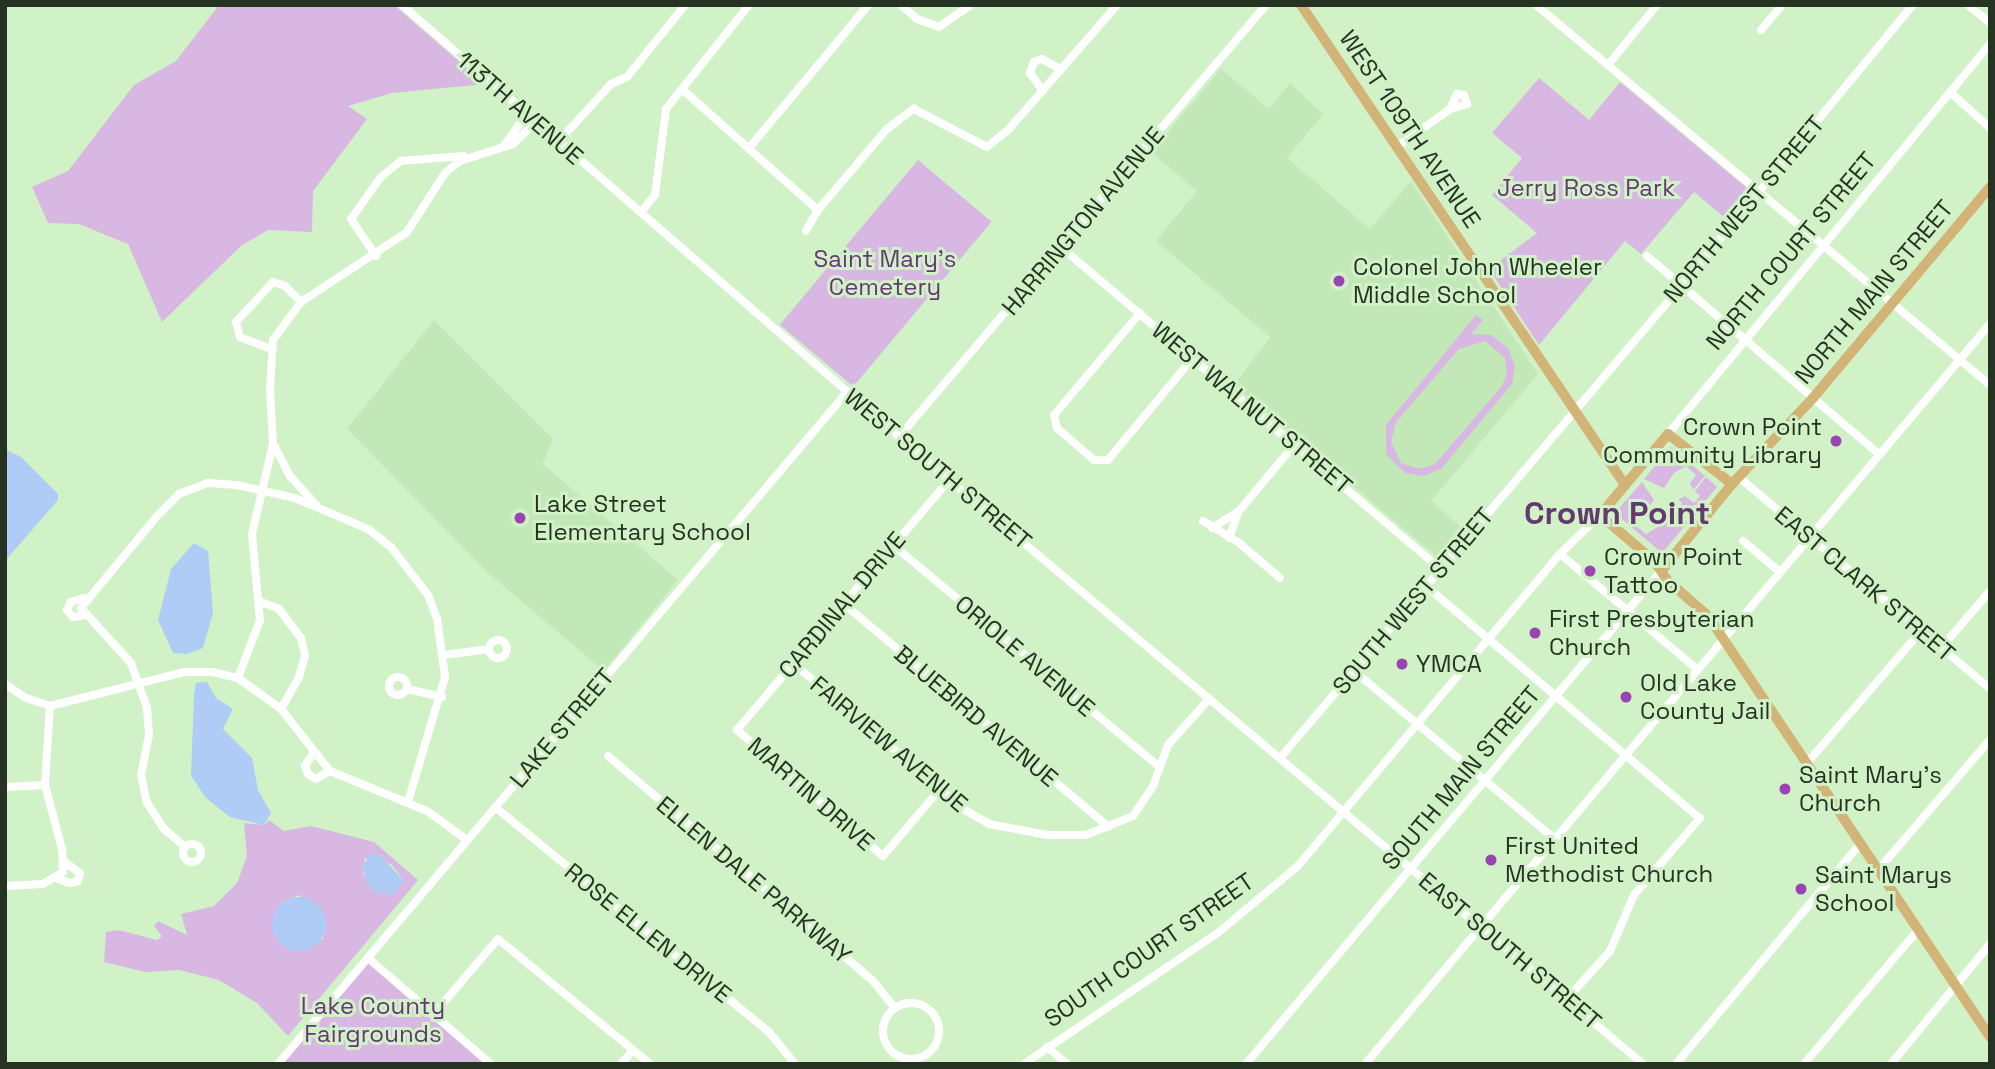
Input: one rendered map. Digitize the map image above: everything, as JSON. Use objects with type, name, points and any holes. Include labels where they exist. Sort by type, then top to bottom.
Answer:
[{"type":"main road","name":"WEST 109TH AVENUE","points":[[1301,5],[1625,485]]},
{"type":"main road","name":"NORTH MAIN STREET","points":[[1737,482],[1990,187]]},
{"type":"main road","points":[[1668,434],[1737,482]]},
{"type":"main road","name":"NORTH COURT STREET","points":[[1625,485],[1668,434]]},
{"type":"main road","name":"SOUTH MAIN STREET","points":[[1662,570],[1737,482]]},
{"type":"main road","name":"SOUTH COURT STREET","points":[[1600,515],[1625,485]]},
{"type":"main road","points":[[1600,515],[1662,570],[1724,639],[1990,1037]]},
{"type":"street","name":"113TH AVENUE","points":[[402,5],[600,176]]},
{"type":"street","points":[[559,141],[611,84],[627,77],[685,5]]},
{"type":"street","points":[[641,212],[658,184],[666,109],[749,5]]},
{"type":"street","points":[[749,148],[868,5]]},
{"type":"street","points":[[901,5],[917,19],[939,27],[971,5]]},
{"type":"street","name":"HARRINGTON AVENUE","points":[[899,437],[1266,5]]},
{"type":"street","points":[[1608,65],[1657,5]]},
{"type":"street","points":[[1761,30],[1782,5]]},
{"type":"street","name":"NORTH WEST STREET","points":[[1573,411],[1682,285],[1913,5]]},
{"type":"street","points":[[1968,5],[1990,23]]},
{"type":"street","points":[[1538,6],[1990,385]]},
{"type":"street","points":[[806,232],[818,210],[887,129],[914,109],[987,147],[1043,91],[1112,7]]},
{"type":"street","name":"NORTH COURT STREET","points":[[1668,434],[1990,44]]},
{"type":"street","points":[[1043,91],[1030,73],[1034,62],[1042,59],[1062,69]]},
{"type":"street","points":[[682,89],[818,210]]},
{"type":"street","points":[[1950,92],[1990,128]]},
{"type":"street","points":[[1397,147],[1450,109]]},
{"type":"street","points":[[502,149],[527,114]]},
{"type":"street","points":[[376,256],[351,219],[354,210],[393,164],[476,155],[502,149],[537,121]]},
{"type":"street","points":[[238,678],[255,639],[261,602],[251,534],[274,444],[271,349],[281,325],[301,302],[376,256],[417,222],[445,173],[476,155]]},
{"type":"street","points":[[428,159],[445,173]]},
{"type":"street","name":"WEST SOUTH STREET","points":[[600,176],[949,480],[1280,758]]},
{"type":"street","name":"WEST WALNUT STREET","points":[[1062,248],[1440,569]]},
{"type":"street","points":[[1647,256],[1800,386],[1816,393],[1881,455]]},
{"type":"street","points":[[271,349],[240,337],[236,322],[274,282],[285,286],[301,302]]},
{"type":"street","points":[[1140,313],[1054,415],[1056,428],[1094,460],[1108,460],[1192,359]]},
{"type":"street","points":[[1365,1064],[1990,324]]},
{"type":"street","name":"LAKE STREET","points":[[278,1064],[847,392]]},
{"type":"street","name":"SOUTH WEST STREET","points":[[1280,758],[1573,411]]},
{"type":"street","points":[[274,444],[290,476],[318,507]]},
{"type":"street","points":[[1212,528],[1239,511],[1295,444]]},
{"type":"street","name":"CARDINAL DRIVE","points":[[737,730],[949,480]]},
{"type":"street","name":"EAST CLARK STREET","points":[[1737,482],[1774,507],[1990,689]]},
{"type":"street","points":[[83,612],[73,617],[67,610],[71,602],[85,598],[179,495],[208,484],[237,485],[318,507],[368,529],[413,571],[437,618],[444,655],[442,697],[408,802]]},
{"type":"street","points":[[1229,538],[1239,511]]},
{"type":"street","name":"SOUTH COURT STREET","points":[[1024,1064],[1219,932],[1298,866],[1560,554],[1600,515]]},
{"type":"street","points":[[1203,521],[1280,578]]},
{"type":"street","points":[[1743,541],[1780,572]]},
{"type":"street","name":"ORIOLE AVENUE","points":[[893,545],[1158,766]]},
{"type":"street","points":[[1560,554],[1698,670]]},
{"type":"street","name":"SOUTH MAIN STREET","points":[[1246,1064],[1629,613],[1662,570]]},
{"type":"street","points":[[1426,586],[1700,818],[1634,895],[1610,951],[1566,1000]]},
{"type":"street","points":[[1941,648],[1990,591]]},
{"type":"street","points":[[83,612],[85,598]]},
{"type":"street","points":[[261,602],[279,609],[292,622],[303,647],[299,677],[281,709]]},
{"type":"street","name":"BLUEBIRD AVENUE","points":[[844,604],[1110,827]]},
{"type":"street","points":[[83,612],[125,654],[139,683],[149,735],[141,775],[147,803],[164,829],[185,847]]},
{"type":"street","points":[[1807,763],[1921,631]]},
{"type":"street","points":[[444,655],[489,649]]},
{"type":"street","name":"FAIRVIEW AVENUE","points":[[793,663],[965,810],[1009,830],[1074,837],[1110,827],[1133,816],[1153,786],[1158,766],[1168,745],[1209,699]]},
{"type":"street","points":[[1354,671],[1555,839]]},
{"type":"street","points":[[5,684],[26,698],[50,706],[184,672],[212,672],[238,678],[281,709],[313,754],[330,771],[408,802],[442,820],[467,840]]},
{"type":"street","points":[[407,689],[442,697]]},
{"type":"street","points":[[50,706],[45,785],[64,862],[60,875]]},
{"type":"street","name":"MARTIN DRIVE","points":[[737,730],[883,856],[940,789]]},
{"type":"street","points":[[1878,870],[1990,740]]},
{"type":"street","points":[[313,754],[305,766],[308,775],[316,779],[330,771]]},
{"type":"street","name":"ELLEN DALE PARKWAY","points":[[608,756],[873,981],[895,1008]]},
{"type":"street","name":"EAST SOUTH STREET","points":[[1280,758],[1643,1064]]},
{"type":"street","points":[[5,787],[45,785]]},
{"type":"street","name":"ROSE ELLEN DRIVE","points":[[495,807],[769,1032],[795,1064]]},
{"type":"street","points":[[1676,1064],[1861,843]]},
{"type":"street","points":[[60,875],[70,884],[78,881],[80,873],[64,862]]},
{"type":"street","points":[[5,886],[30,887],[60,875]]},
{"type":"street","points":[[1804,1064],[1917,931]]},
{"type":"street","points":[[433,1015],[498,939],[650,1064]]},
{"type":"street","points":[[1891,1064],[1990,944]]},
{"type":"street","points":[[368,958],[491,1064]]},
{"type":"street","points":[[912,1003],[934,1015],[939,1032],[928,1054],[909,1059],[892,1051],[884,1034],[895,1008],[912,1003]]},
{"type":"street","points":[[1047,1047],[1067,1064]]},
{"type":"street","points":[[621,1064],[633,1050]]},
{"type":"street","points":[[928,1054],[934,1064]]},
{"type":"shaded area","name":"Colonel John Wheeler Middle School","points":[[1221,69],[1269,109],[1290,83],[1323,114],[1287,158],[1370,229],[1411,181],[1538,374],[1431,501],[1462,528],[1437,557],[1234,385],[1270,337],[1156,241],[1197,191],[1151,152]]},
{"type":"shaded area","name":"Lake Street Elementary School","points":[[434,320],[553,439],[543,464],[678,580],[604,671],[487,572],[347,429]]},
{"type":"green space","points":[[219,5],[394,5],[485,84],[392,93],[348,106],[367,119],[313,191],[312,232],[268,230],[241,246],[162,322],[128,244],[79,224],[48,223],[32,187],[68,171],[134,85],[176,61]]},
{"type":"green space","name":"Jerry Ross Park","points":[[1539,78],[1589,120],[1620,82],[1748,189],[1724,217],[1694,192],[1641,254],[1625,241],[1539,345],[1489,269],[1537,233],[1492,195],[1522,158],[1492,133]]},
{"type":"green space","name":"Saint Mary's Cemetery","points":[[918,160],[992,222],[853,386],[780,325]]},
{"type":"green space","points":[[1476,315],[1483,320],[1471,334],[1491,335],[1508,348],[1515,366],[1512,384],[1441,469],[1424,476],[1405,473],[1386,454],[1386,425]],"holes":[[[1485,341],[1505,358],[1507,375],[1501,387],[1435,464],[1419,469],[1401,463],[1391,442],[1396,422],[1459,349]]]},
{"type":"green space","points":[[1671,447],[1705,476],[1693,490],[1690,483],[1696,475],[1686,466],[1674,473],[1664,488],[1644,479]]},
{"type":"green space","points":[[1706,477],[1717,487],[1691,518],[1679,508],[1682,503],[1678,500],[1685,496],[1694,503],[1700,496],[1695,491]]},
{"type":"green space","points":[[1642,482],[1654,500],[1635,525],[1646,534],[1658,527],[1668,512],[1672,516],[1676,512],[1688,522],[1662,553],[1615,513]]},
{"type":"green space","points":[[269,820],[284,831],[311,826],[374,842],[418,880],[288,1036],[257,1003],[219,980],[179,970],[145,972],[104,962],[106,932],[118,930],[157,940],[162,936],[154,926],[158,921],[187,935],[181,914],[214,906],[237,883],[247,856],[244,823],[264,825]],"holes":[[[365,858],[391,864],[404,881],[363,876]],[[299,895],[324,920],[323,940],[273,927],[281,903]]]},
{"type":"green space","name":"Lake County Fairgrounds","points":[[367,958],[492,1064],[278,1064]]},
{"type":"water","points":[[5,449],[21,457],[58,494],[58,500],[5,561]]},
{"type":"water","points":[[194,543],[208,551],[213,613],[203,648],[187,654],[173,653],[158,620],[171,569]]},
{"type":"water","points":[[207,682],[216,698],[233,709],[223,729],[252,758],[258,790],[271,813],[264,825],[230,817],[206,798],[191,776],[196,683]]},
{"type":"water","points":[[370,854],[379,854],[404,881],[393,895],[374,892],[367,884],[362,867]]},
{"type":"water","points":[[299,897],[318,905],[326,924],[318,943],[299,951],[280,943],[272,924],[280,905]]},
{"type":"place","name":"Colonel John Wheeler Middle School","points":[[1339,281]]},
{"type":"place","name":"Crown Point Community Library","points":[[1836,441]]},
{"type":"place","name":"Lake Street Elementary School","points":[[520,518]]},
{"type":"place","name":"Crown Point Tattoo","points":[[1590,571]]},
{"type":"place","name":"First Presbyterian Church","points":[[1535,633]]},
{"type":"place","name":"YMCA","points":[[1402,664]]},
{"type":"place","name":"Old Lake County Jail","points":[[1626,697]]},
{"type":"place","name":"Saint Mary's Church","points":[[1785,789]]},
{"type":"place","name":"First United Methodist Church","points":[[1491,860]]},
{"type":"place","name":"Saint Marys School","points":[[1801,889]]},
{"type":"district","name":"Crown Point","points":[[1617,513]]}]
